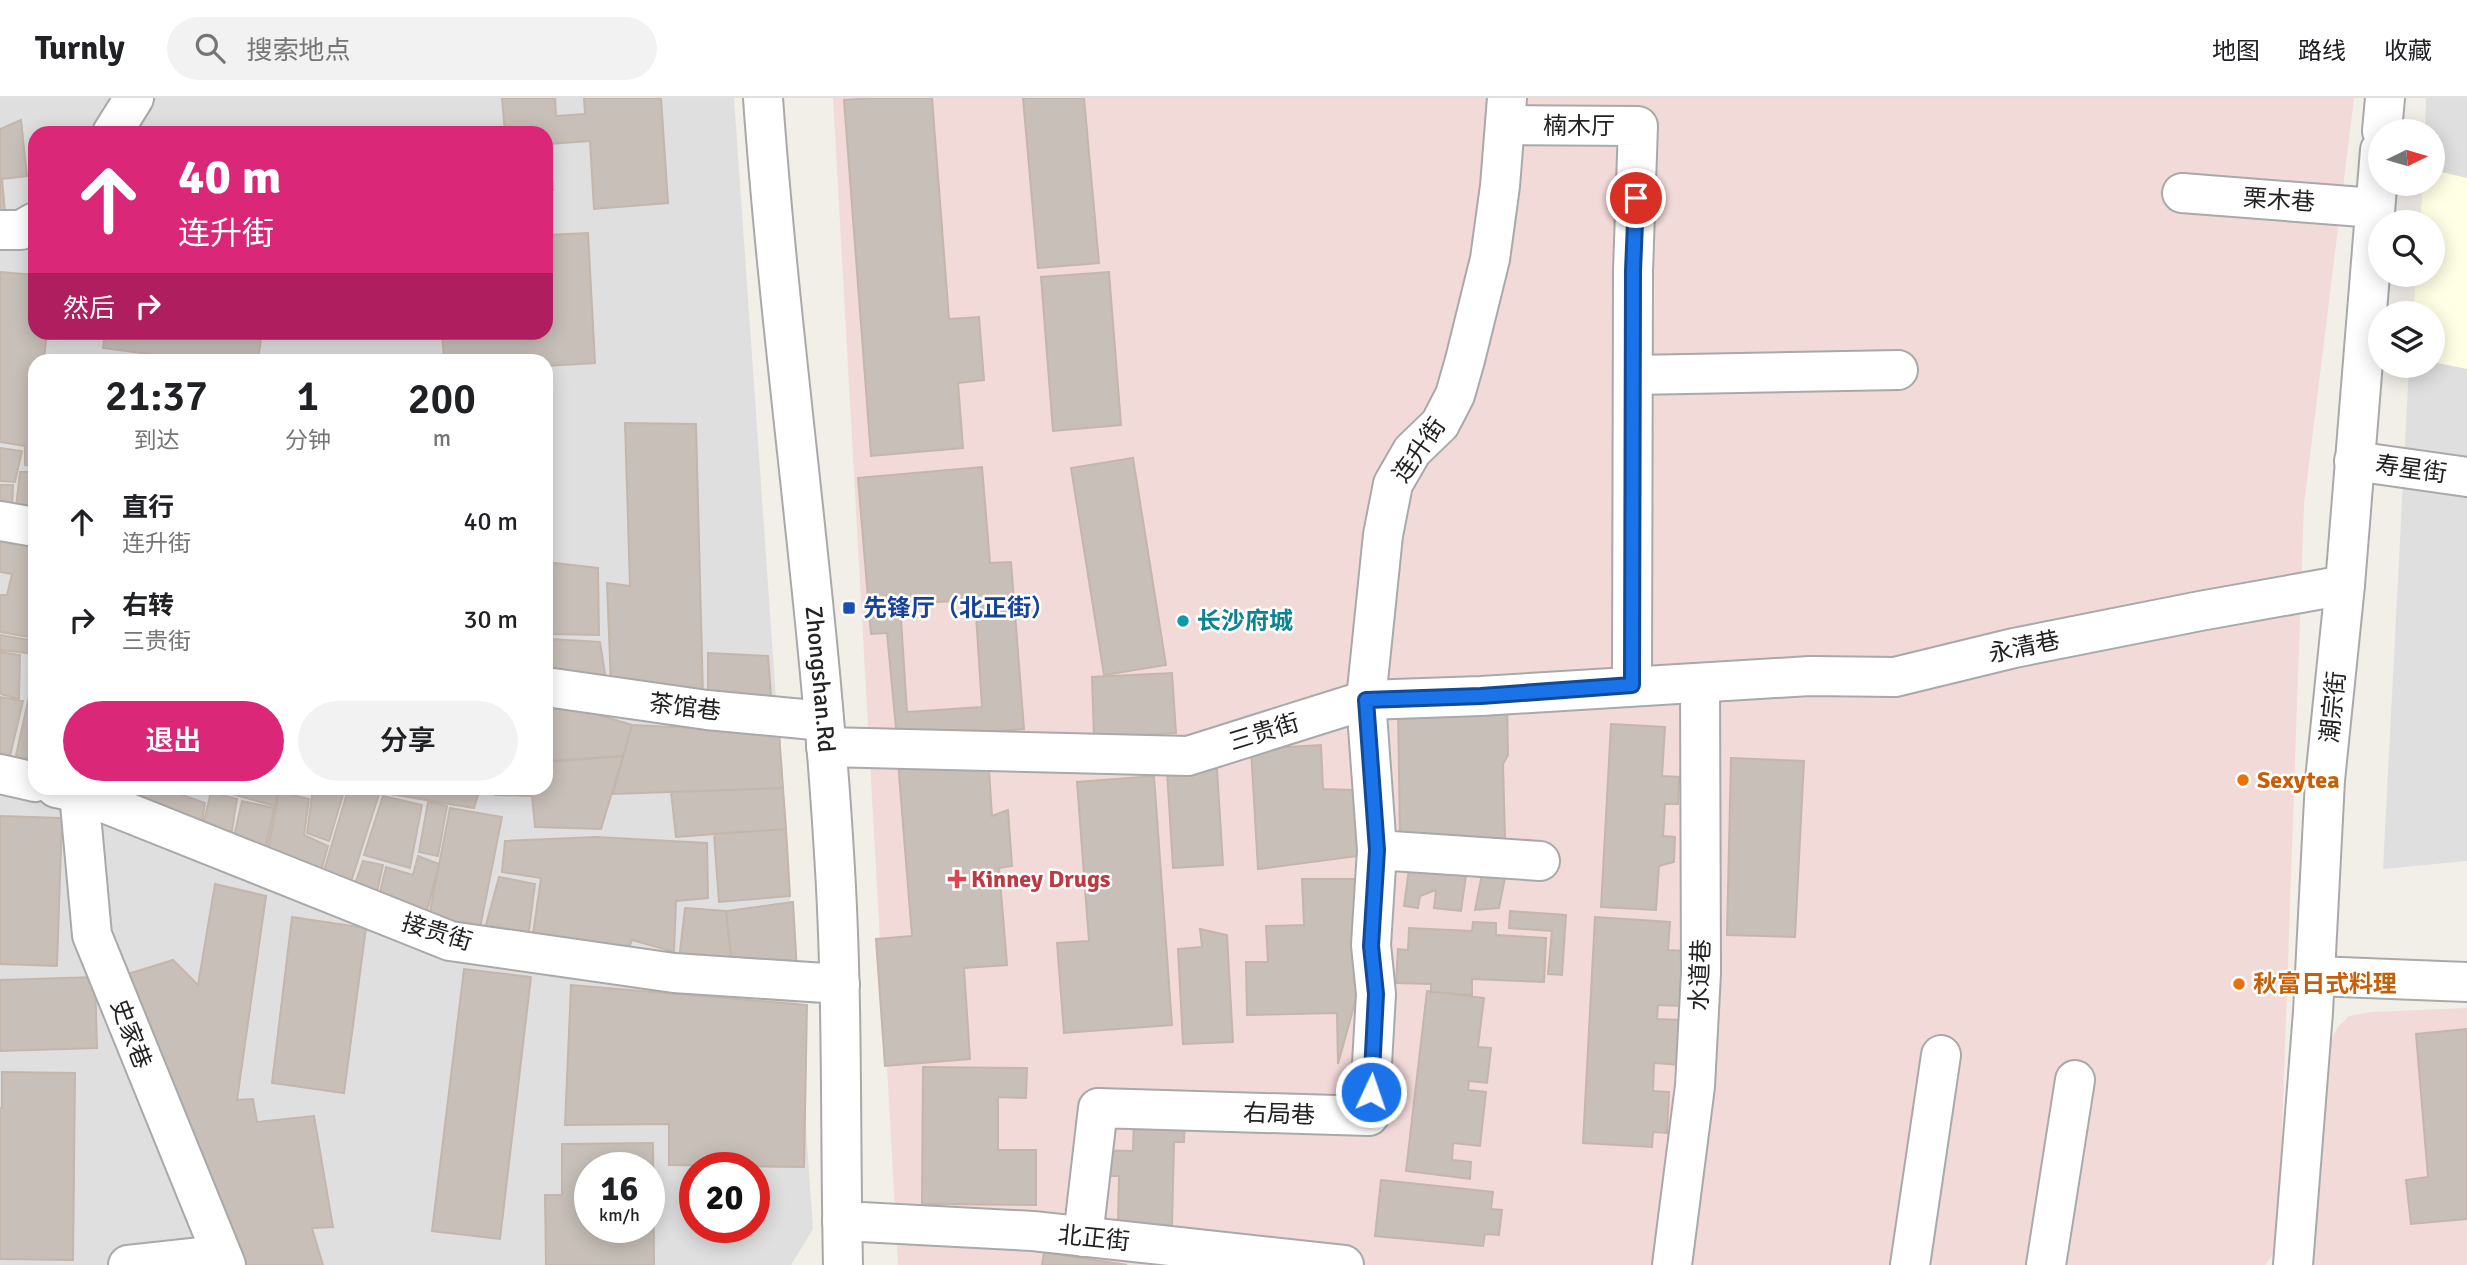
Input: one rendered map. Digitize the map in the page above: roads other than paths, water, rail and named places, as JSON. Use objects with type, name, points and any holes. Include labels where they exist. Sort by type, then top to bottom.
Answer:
[{"type":"street","points":[[116,126],[134,98]]},
{"type":"street","name":"Zhongshan.Rd","points":[[763,98],[825,734],[834,852],[840,984],[843,1265]]},
{"type":"street","points":[[2383,119],[2385,98]]},
{"type":"street","name":"楠木厅","points":[[1507,112],[1643,112],[1633,271],[1632,685]]},
{"type":"street","name":"连升街","points":[[1377,850],[1366,700],[1382,535],[1393,484],[1412,451],[1440,424],[1455,395],[1490,259],[1507,112]]},
{"type":"street","name":"栗木巷","points":[[2182,193],[2375,208]]},
{"type":"street","name":"潮宗街","points":[[2292,1265],[2315,976],[2325,780],[2345,585],[2376,196]]},
{"type":"street","points":[[0,230],[21,230],[28,226]]},
{"type":"street","points":[[1633,375],[1898,370]]},
{"type":"street","name":"寿星街","points":[[2354,461],[2467,477]]},
{"type":"street","points":[[0,521],[28,526]]},
{"type":"street","name":"永清巷","points":[[1700,683],[1810,676],[1895,677],[2014,648],[2345,585]]},
{"type":"street","name":"三贵街","points":[[825,734],[1188,755],[1366,700],[1700,683]]},
{"type":"street","name":"水道巷","points":[[1672,1265],[1695,1086],[1701,973],[1700,683]]},
{"type":"street","name":"茶馆巷","points":[[553,688],[707,710],[825,734]]},
{"type":"street","points":[[0,774],[28,780]]},
{"type":"street","name":"史家巷","points":[[69,795],[92,935],[223,1260]]},
{"type":"street","name":"接贵街","points":[[81,795],[450,941],[674,973],[840,984]]},
{"type":"street","points":[[1377,850],[1540,861]]},
{"type":"street","name":"右局巷","points":[[1083,1237],[1098,1108],[1369,1116],[1376,994],[1371,946],[1377,850]]},
{"type":"street","points":[[2315,976],[2467,982]]},
{"type":"street","points":[[1910,1265],[1941,1055]]},
{"type":"street","points":[[2046,1265],[2075,1080]]},
{"type":"street","name":"北正街","points":[[842,1221],[983,1227],[1345,1265]]},
{"type":"street","points":[[128,1265],[223,1260]]},
{"type":"place","name":"先锋厅（北正街）","points":[[849,608]]},
{"type":"place","name":"长沙府城","points":[[1183,621]]},
{"type":"place","name":"Sexytea","points":[[2243,780]]},
{"type":"place","name":"Kinney Drugs","points":[[957,879]]},
{"type":"place","name":"秋富日式料理","points":[[2239,984]]}]
